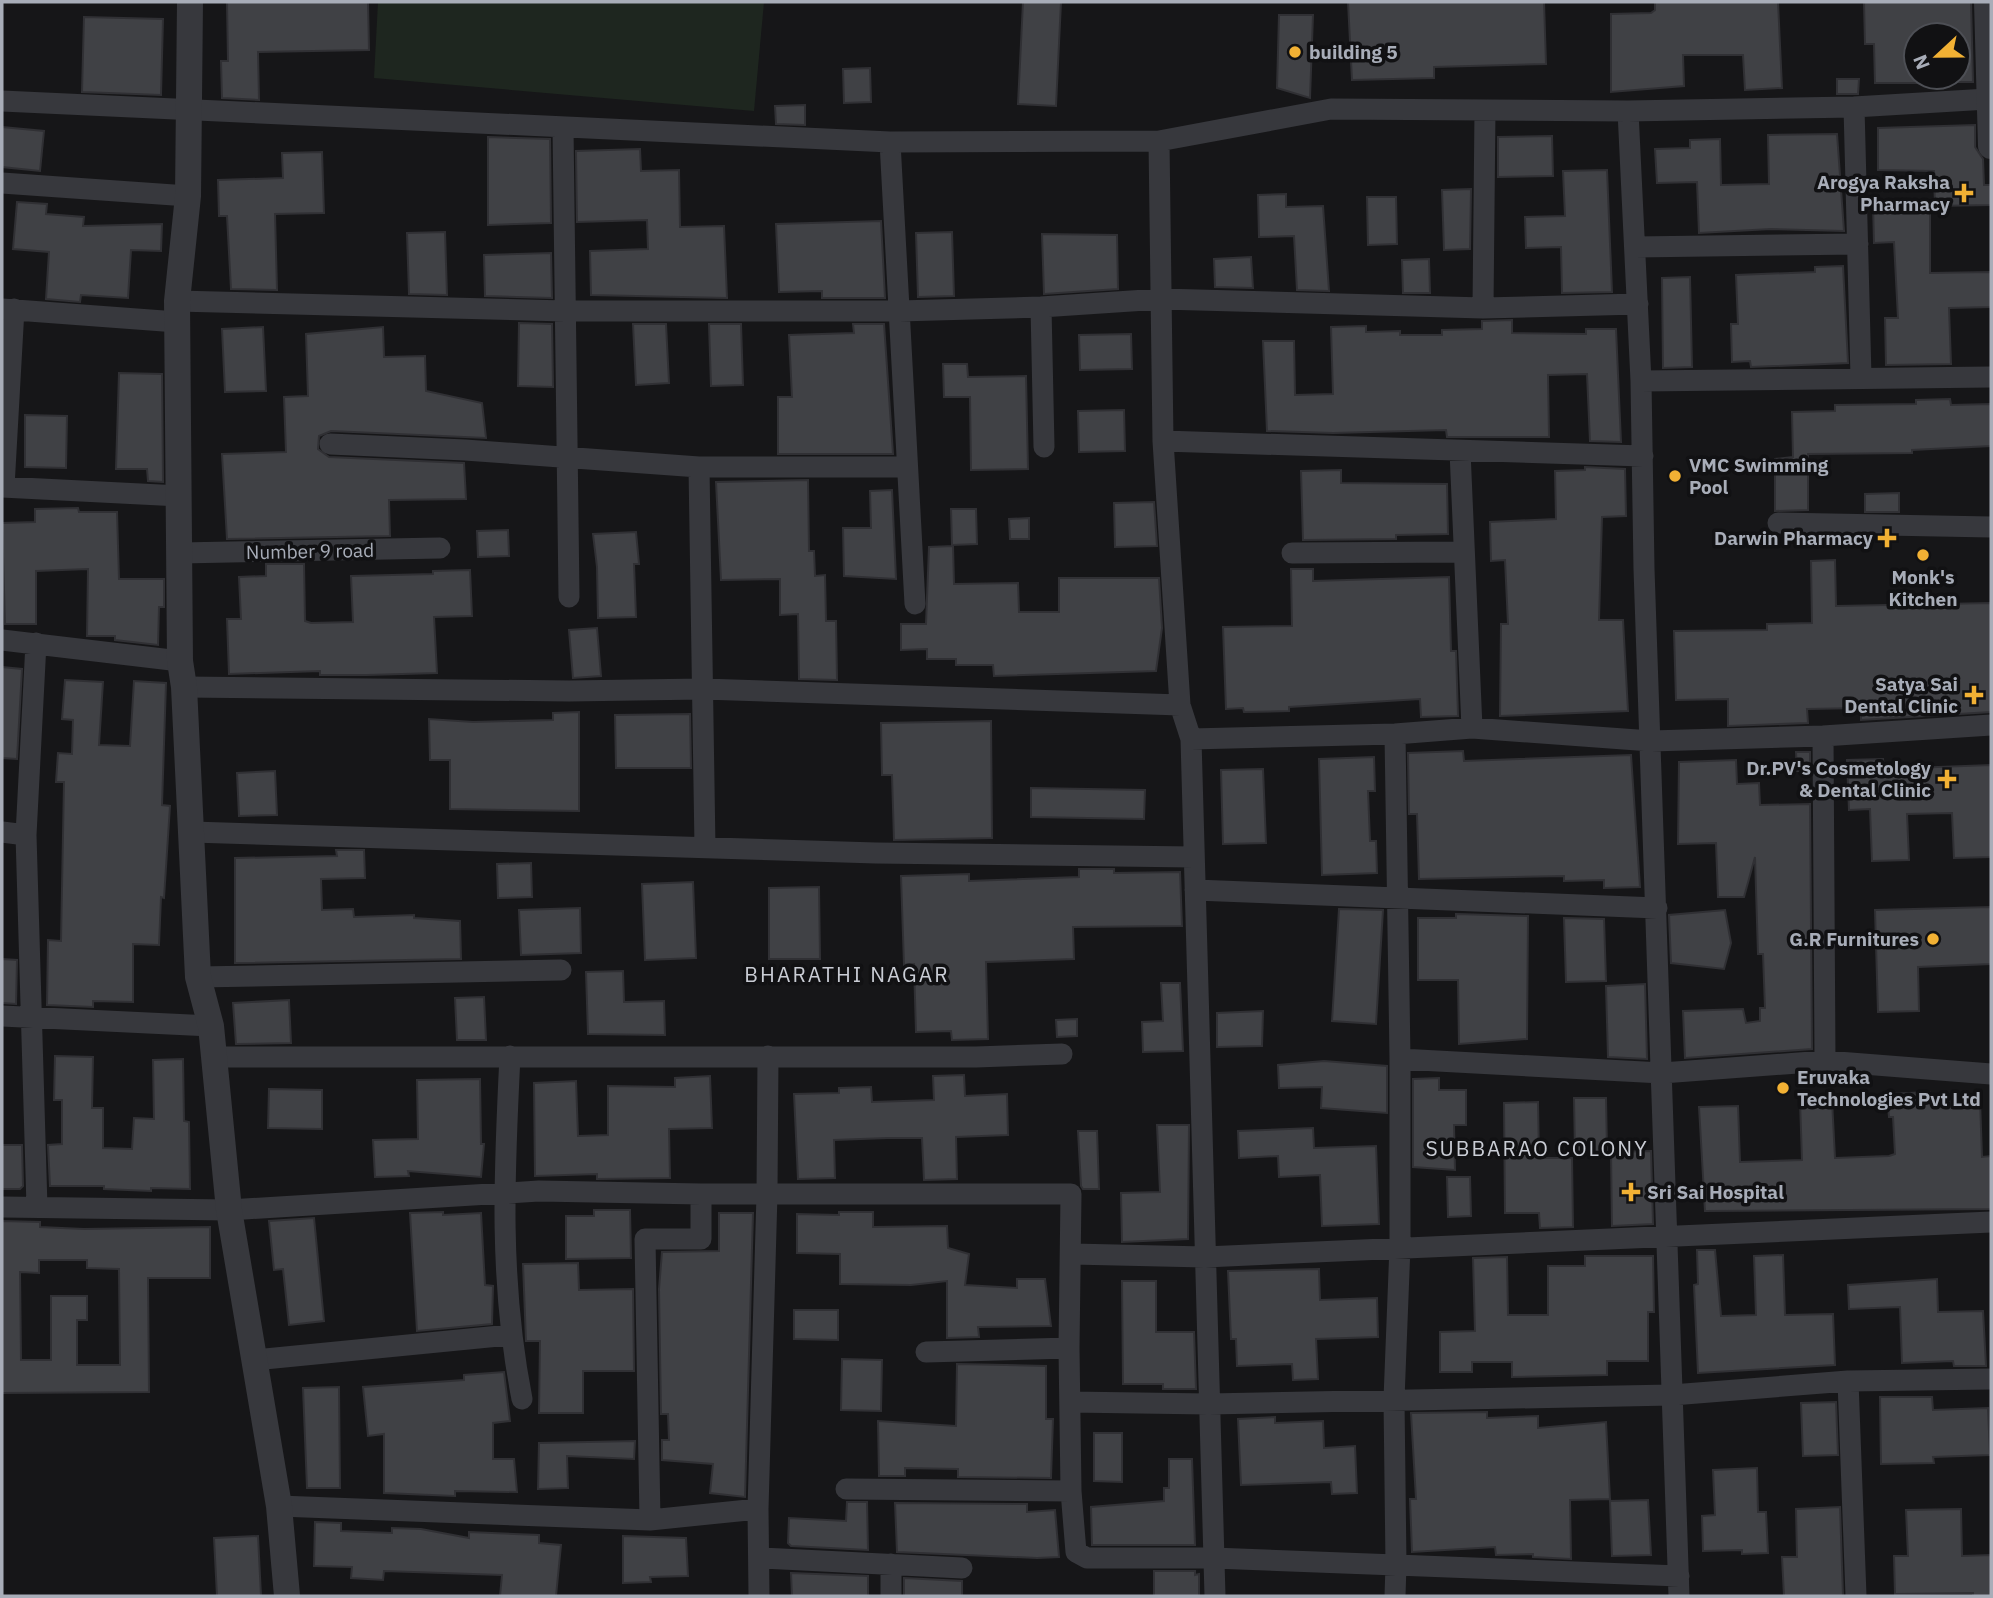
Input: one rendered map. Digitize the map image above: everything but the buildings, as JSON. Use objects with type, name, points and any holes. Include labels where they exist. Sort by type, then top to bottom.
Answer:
[{"type":"street","points":[[190,2],[188,196],[177,311],[176,443],[180,496],[180,660],[184,687],[198,977],[211,1026],[229,1210],[279,1506],[287,1596]]},
{"type":"street","points":[[1987,2],[1991,146]]},
{"type":"street","points":[[2,101],[890,142],[1159,142],[1331,109],[1628,111],[1854,107],[1989,85]]},
{"type":"street","points":[[1854,107],[1861,377]]},
{"type":"street","points":[[1483,308],[1485,110]]},
{"type":"street","points":[[2,1207],[229,1210],[503,1192],[1071,1194],[1071,1490],[1074,1545],[1081,1557],[1213,1558],[1396,1565],[1679,1586],[1641,381],[1628,111]]},
{"type":"street","points":[[563,127],[569,597]]},
{"type":"street","points":[[890,142],[915,604]]},
{"type":"street","points":[[1159,142],[1163,441],[1180,705],[1191,739],[1214,1596]]},
{"type":"street","points":[[2,183],[188,196]]},
{"type":"street","points":[[1635,247],[1858,244]]},
{"type":"street","points":[[180,496],[3,487],[8,309],[898,311],[1041,307],[1161,299],[1483,308],[1638,304]]},
{"type":"street","points":[[1041,307],[1044,447]]},
{"type":"street","points":[[1641,381],[1991,377]]},
{"type":"street","points":[[1163,441],[1643,456]]},
{"type":"street","points":[[330,444],[699,467],[906,467]]},
{"type":"street","points":[[1460,452],[1472,728]]},
{"type":"street","points":[[699,467],[705,848]]},
{"type":"street","points":[[1778,523],[1991,527]]},
{"type":"street","name":"Number 9 road","points":[[180,553],[440,548]]},
{"type":"street","points":[[1292,553],[1464,551]]},
{"type":"street","points":[[2,640],[180,660]]},
{"type":"street","points":[[36,643],[26,835],[37,1207]]},
{"type":"street","points":[[184,687],[569,691],[703,689],[1180,705]]},
{"type":"street","points":[[1191,739],[1395,734],[1472,728],[1651,741],[1823,736],[1991,725]]},
{"type":"street","points":[[1395,734],[1400,1059],[1400,1246],[1394,1399],[1395,1596]]},
{"type":"street","points":[[1823,736],[1825,1061]]},
{"type":"street","points":[[2,832],[26,835]]},
{"type":"street","points":[[192,832],[876,853],[1194,857]]},
{"type":"street","points":[[1195,890],[1657,908]]},
{"type":"street","points":[[198,977],[561,970]]},
{"type":"street","points":[[2,1016],[211,1026]]},
{"type":"street","points":[[214,1057],[1062,1054]]},
{"type":"street","points":[[510,1056],[503,1192],[510,1335],[522,1399]]},
{"type":"street","points":[[759,1596],[761,1558],[758,1510],[768,1056]]},
{"type":"street","points":[[1400,1059],[1662,1073],[1825,1061],[1991,1074]]},
{"type":"street","points":[[650,1520],[645,1239],[701,1239],[701,1194]]},
{"type":"street","points":[[1072,1254],[1205,1256],[1991,1222]]},
{"type":"street","points":[[254,1360],[510,1335]]},
{"type":"street","points":[[926,1352],[1069,1348]]},
{"type":"street","points":[[1070,1402],[1209,1404],[1672,1395],[1849,1381],[1991,1379]]},
{"type":"street","points":[[1849,1381],[1856,1596]]},
{"type":"street","points":[[846,1489],[1071,1490]]},
{"type":"street","points":[[279,1506],[650,1520],[758,1510]]},
{"type":"street","points":[[761,1558],[962,1568]]},
{"type":"street","points":[[891,1564],[891,1596]]},
{"type":"shaded area","points":[[378,2],[764,2],[754,111],[374,78]]},
{"type":"place","name":"building 5","points":[[1295,52]]},
{"type":"place","name":"Arogya Raksha Pharmacy","points":[[1964,193]]},
{"type":"place","name":"VMC Swimming Pool","points":[[1675,476]]},
{"type":"place","name":"Darwin Pharmacy","points":[[1887,538]]},
{"type":"place","name":"Monk's Kitchen","points":[[1923,555]]},
{"type":"place","name":"Satya Sai Dental Clinic","points":[[1974,695]]},
{"type":"place","name":"Dr.PV's Cosmetology & Dental Clinic","points":[[1947,779]]},
{"type":"place","name":"G.R Furnitures","points":[[1933,939]]},
{"type":"place","name":"Eruvaka Technologies Pvt Ltd","points":[[1783,1088]]},
{"type":"place","name":"Sri Sai Hospital","points":[[1631,1192]]},
{"type":"district","name":"BHARATHI NAGAR","points":[[847,975]]},
{"type":"district","name":"SUBBARAO COLONY","points":[[1537,1149]]}]
